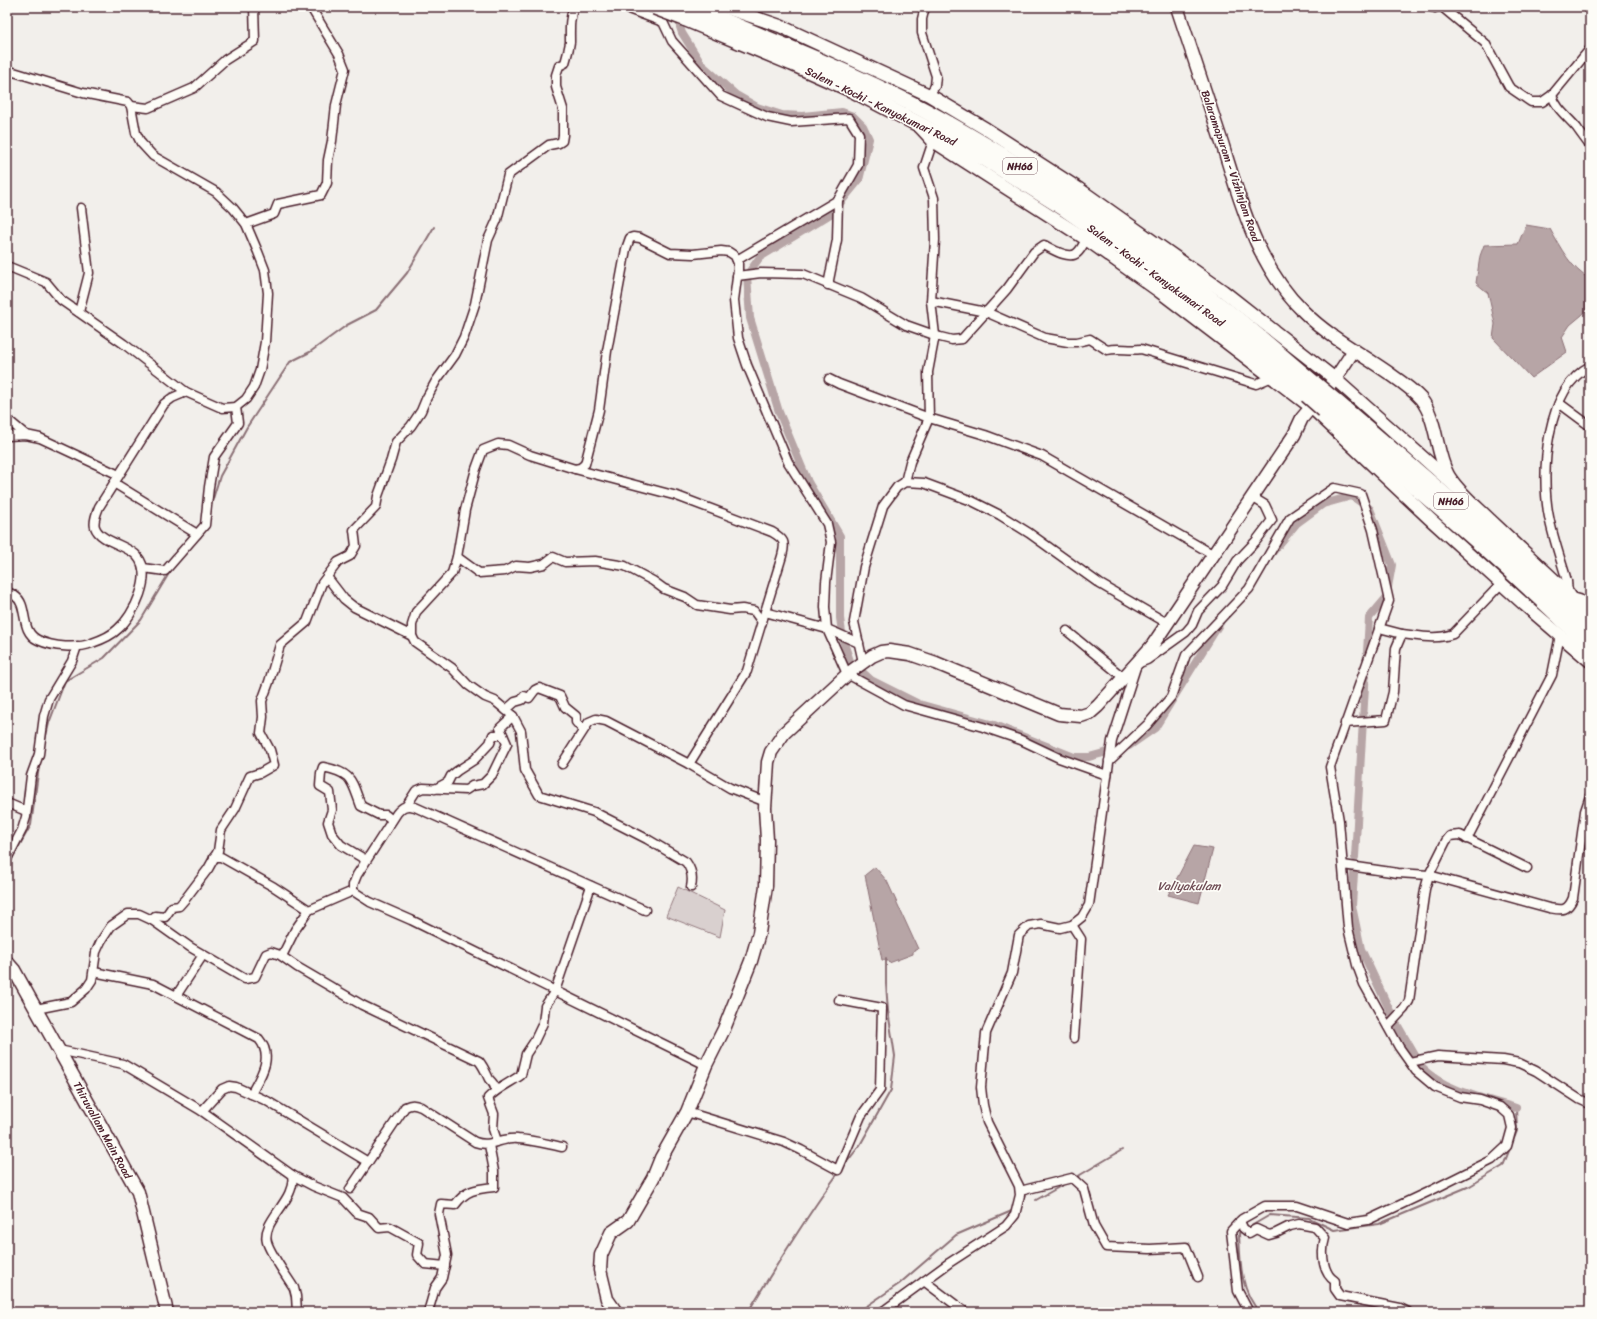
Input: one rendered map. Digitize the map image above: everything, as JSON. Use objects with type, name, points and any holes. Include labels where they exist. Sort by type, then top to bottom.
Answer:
[{"type":"highway","name":"Salem - Kochi - Kanyakumari Road","points":[[655,7],[687,12],[769,46],[984,158],[1065,209],[1136,258],[1318,399],[1566,602],[1590,626]]},
{"type":"highway","name":"Salem - Kochi - Kanyakumari Road","points":[[769,46],[798,50],[862,79],[920,108],[1003,155],[1072,199],[1144,248],[1227,311],[1318,399]]},
{"type":"highway","name":"Salem - Kochi - Kanyakumari Road","points":[[1566,602],[1590,646]]},
{"type":"street","points":[[131,106],[148,108],[194,88],[224,60],[255,41],[254,7]]},
{"type":"street","points":[[246,224],[274,214],[278,204],[321,195],[327,183],[328,160],[336,106],[345,69],[339,54],[313,7]]},
{"type":"street","points":[[152,920],[155,916],[165,917],[172,907],[179,906],[186,898],[208,869],[218,851],[221,830],[235,809],[250,776],[260,773],[274,765],[270,750],[261,732],[263,717],[262,700],[280,645],[307,622],[322,583],[338,562],[350,556],[356,546],[354,530],[376,507],[378,496],[396,442],[411,426],[421,411],[429,393],[455,355],[464,337],[475,304],[488,240],[497,220],[508,175],[549,145],[562,141],[563,109],[556,86],[556,75],[559,66],[565,64],[567,57],[570,43],[570,15],[574,7]]},
{"type":"street","points":[[623,7],[663,22]]},
{"type":"street","points":[[663,7],[663,22],[672,41],[722,96],[767,117],[791,122],[849,118],[859,134],[858,165],[838,200],[837,240],[828,285]]},
{"type":"street","points":[[724,7],[780,26],[929,95],[986,129],[1079,189],[1223,291],[1335,379],[1457,488]]},
{"type":"street","points":[[925,7],[922,18],[922,33],[936,76],[936,82],[929,95]]},
{"type":"street","name":"Balaramapuram - Vizhinjam Road","points":[[1177,7],[1246,218],[1262,256],[1281,286],[1304,312],[1327,331],[1354,350],[1369,358],[1415,392],[1430,414],[1440,457],[1457,488],[1566,602],[1580,601],[1590,608]]},
{"type":"street","points":[[1431,7],[1439,7]]},
{"type":"street","points":[[1442,7],[1485,43],[1509,87],[1531,102],[1542,102],[1552,95],[1590,49]]},
{"type":"street","points":[[7,70],[83,93],[128,102],[131,106],[136,133],[153,156],[216,192],[233,208],[246,224],[265,270],[268,293],[265,342],[260,370],[254,387],[246,399],[236,407],[222,408],[186,392],[124,344],[61,300],[46,282],[7,266]]},
{"type":"street","points":[[1552,95],[1558,108],[1577,128],[1590,146]]},
{"type":"street","points":[[913,120],[933,141],[1086,239],[1159,291],[1272,377],[1318,399],[1430,520],[1590,661]]},
{"type":"street","points":[[905,482],[910,462],[929,418],[928,372],[935,335],[930,302],[935,240],[934,198],[924,168],[933,141]]},
{"type":"street","points":[[737,260],[838,200]]},
{"type":"street","points":[[79,312],[89,273],[81,208]]},
{"type":"street","points":[[575,469],[580,468],[585,464],[594,431],[599,410],[608,344],[626,249],[630,238],[640,238],[670,252],[693,254],[721,251],[729,252],[735,256],[737,260],[738,270],[734,300],[738,338],[747,365],[788,462],[827,524],[830,533],[831,550],[826,582],[825,607],[827,629],[848,673],[904,705],[983,726],[1021,740],[1059,758],[1108,775]]},
{"type":"street","points":[[737,276],[761,273],[802,274],[861,298],[906,325],[952,340],[962,339],[1007,289],[1034,252],[1044,245],[1064,254],[1077,254],[1086,239]]},
{"type":"street","points":[[930,302],[986,312],[1045,338],[1068,342],[1077,342],[1090,339],[1107,350],[1116,347],[1129,351],[1141,349],[1256,384],[1272,377]]},
{"type":"street","points":[[616,1312],[607,1299],[600,1270],[601,1255],[611,1233],[628,1221],[653,1178],[661,1158],[687,1112],[706,1065],[724,1029],[745,978],[759,933],[766,886],[766,802],[768,762],[771,752],[784,733],[848,673],[863,662],[881,652],[889,651],[910,654],[979,680],[1006,693],[1059,714],[1081,716],[1090,713],[1137,664],[1152,646],[1294,435],[1302,418],[1335,379],[1354,350]]},
{"type":"street","points":[[1566,602],[1567,582],[1548,516],[1544,474],[1548,437],[1559,403],[1573,378],[1590,366]]},
{"type":"street","points":[[829,379],[929,418],[985,435],[1042,456],[1214,555]]},
{"type":"street","points":[[7,592],[16,596],[23,610],[28,630],[37,640],[58,645],[77,646],[100,640],[119,629],[128,618],[140,595],[144,582],[143,568],[141,560],[136,554],[102,536],[96,528],[95,520],[99,507],[164,404],[172,398],[186,392]]},
{"type":"street","points":[[1559,403],[1590,426]]},
{"type":"street","points":[[143,568],[165,571],[206,524],[209,487],[214,457],[238,422],[236,407]]},
{"type":"street","points":[[7,419],[26,435]]},
{"type":"street","points":[[7,436],[26,435],[40,438],[119,475]]},
{"type":"street","points":[[689,764],[747,671],[784,548],[784,543],[781,537],[772,532],[677,496],[575,469],[530,455],[508,446],[498,444],[482,450],[465,510],[457,557],[452,573],[416,612],[412,625],[412,636],[415,642],[452,668],[468,685],[485,697],[495,701],[513,716],[521,731],[525,770],[539,795],[594,812],[647,839],[686,862],[690,866],[692,878],[691,887]]},
{"type":"street","points":[[863,662],[854,622],[864,567],[883,506],[897,486],[905,482],[924,483],[972,501],[1000,516],[1029,533],[1100,584],[1167,623]]},
{"type":"street","points":[[114,483],[197,534]]},
{"type":"street","points":[[1109,761],[1147,725],[1171,697],[1186,655],[1249,589],[1290,518],[1334,488],[1361,494],[1374,530],[1389,601],[1330,767],[1339,821],[1348,928],[1357,965],[1364,984],[1399,1047],[1416,1071],[1435,1087],[1460,1097],[1480,1100],[1500,1107],[1509,1115],[1512,1128],[1507,1146],[1492,1160],[1368,1220],[1348,1223],[1297,1206],[1265,1206],[1244,1227],[1231,1231],[1238,1291],[1248,1312]]},
{"type":"street","points":[[1137,664],[1147,660],[1186,632],[1192,625],[1198,611],[1222,586],[1237,561],[1256,541],[1272,520],[1265,506],[1252,497]]},
{"type":"street","points":[[457,557],[479,572],[505,571],[516,566],[530,567],[544,564],[553,557],[565,562],[580,563],[595,560],[611,563],[625,566],[653,580],[664,588],[685,597],[696,605],[730,610],[754,611],[762,622]]},
{"type":"street","points":[[327,576],[344,599],[354,607],[412,636]]},
{"type":"street","points":[[1379,628],[1402,634],[1432,638],[1444,637],[1453,634],[1501,584]]},
{"type":"street","points":[[765,612],[827,629],[859,642]]},
{"type":"street","points":[[1067,631],[1124,678]]},
{"type":"street","points":[[1345,723],[1386,720],[1393,692],[1396,648],[1402,634]]},
{"type":"street","points":[[1467,839],[1552,675],[1560,636]]},
{"type":"street","points":[[7,859],[22,830],[31,776],[39,754],[44,716],[49,699],[72,661],[77,646]]},
{"type":"street","points":[[882,1312],[949,1262],[1006,1226],[1015,1215],[1020,1191],[1019,1186],[987,1122],[983,1105],[981,1087],[986,1033],[1012,972],[1020,935],[1029,926],[1035,924],[1060,928],[1072,925],[1082,916],[1089,905],[1112,741],[1137,664]]},
{"type":"street","points":[[506,710],[515,702],[522,700],[524,696],[529,698],[535,690],[539,688],[560,696],[565,707],[576,716],[576,722],[583,730]]},
{"type":"street","points":[[353,891],[355,880],[366,860],[392,820],[401,808],[407,805],[416,791],[423,788],[466,790],[472,786],[483,784],[492,775],[507,744],[500,728],[513,716]]},
{"type":"street","points":[[562,764],[589,722],[596,719],[606,721],[689,764],[730,788],[766,802]]},
{"type":"street","points":[[434,789],[448,782],[451,776],[474,760],[490,743],[493,735],[502,734]]},
{"type":"street","points":[[366,860],[341,845],[332,834],[328,822],[332,810],[330,792],[320,786],[323,766],[344,774],[351,780],[361,806],[379,815],[386,815],[392,820]]},
{"type":"street","points":[[1343,865],[1398,873],[1429,875],[1549,908],[1565,909],[1570,906],[1573,898],[1585,811],[1590,796]]},
{"type":"street","points":[[7,803],[26,811]]},
{"type":"street","points":[[407,805],[415,807],[646,910]]},
{"type":"street","points":[[1388,1026],[1404,1009],[1409,1001],[1425,889],[1429,875],[1450,836],[1460,835],[1527,868]]},
{"type":"street","points":[[214,857],[221,857],[274,887],[309,910]]},
{"type":"street","points":[[497,1141],[494,1129],[494,1114],[488,1098],[496,1090],[506,1086],[522,1075],[526,1054],[534,1042],[543,1022],[545,1006],[555,991],[592,886]]},
{"type":"street","points":[[353,891],[370,902],[411,920],[706,1065]]},
{"type":"street","points":[[282,956],[295,930],[309,910],[353,891]]},
{"type":"street","points":[[36,1009],[71,1002],[86,989],[92,980],[96,952],[101,941],[112,926],[128,914],[139,914],[152,920],[203,955],[245,979],[255,977],[266,954],[272,952],[282,956],[297,967],[362,1005],[479,1061],[484,1067],[489,1079],[495,1084],[496,1090]]},
{"type":"street","points":[[1072,925],[1081,939],[1074,1038]]},
{"type":"street","points":[[176,996],[203,955]]},
{"type":"street","name":"Thiruvallam Main Road","points":[[7,962],[14,970],[138,1192],[167,1312]]},
{"type":"street","points":[[94,972],[153,984],[259,1039],[263,1044],[267,1057],[265,1066],[251,1094]]},
{"type":"street","points":[[687,1112],[784,1142],[838,1170],[861,1116],[880,1090],[882,1008],[838,1000]]},
{"type":"street","points":[[59,1050],[119,1062],[202,1111],[292,1174],[313,1186],[343,1198],[357,1214],[369,1217],[379,1228],[390,1227],[407,1235],[418,1243],[418,1255],[425,1264],[445,1266]]},
{"type":"street","points":[[1410,1062],[1438,1056],[1503,1060],[1520,1063],[1536,1071],[1579,1099],[1590,1104]]},
{"type":"street","points":[[202,1111],[222,1089],[229,1086],[236,1087],[267,1101],[368,1162]]},
{"type":"street","points":[[350,1189],[405,1107],[410,1104],[415,1104],[421,1107],[482,1145],[489,1145],[505,1139],[518,1139],[562,1147]]},
{"type":"street","points":[[428,1312],[435,1288],[442,1278],[447,1255],[439,1214],[441,1204],[454,1205],[462,1196],[474,1190],[494,1187],[494,1171],[489,1145]]},
{"type":"street","points":[[292,1174],[293,1183],[291,1192],[272,1222],[268,1231],[267,1242],[294,1288],[297,1312]]},
{"type":"street","points":[[1020,1191],[1072,1178],[1084,1189],[1094,1226],[1106,1247],[1150,1249],[1186,1247],[1198,1277]]},
{"type":"street","points":[[1244,1227],[1249,1233],[1256,1229],[1269,1235],[1276,1234],[1290,1226],[1298,1224],[1315,1227],[1325,1238],[1323,1245],[1325,1266],[1330,1278],[1335,1281],[1334,1289],[1340,1296],[1400,1308],[1408,1312]]},
{"type":"street","points":[[924,1281],[965,1312]]},
{"type":"shaded area","points":[[678,887],[725,910],[720,937],[666,916]]},
{"type":"water","points":[[1526,225],[1550,229],[1572,264],[1583,275],[1590,279],[1590,306],[1570,325],[1562,337],[1567,352],[1531,378],[1493,338],[1495,324],[1488,293],[1476,283],[1480,256],[1484,245],[1518,244]]},
{"type":"water","name":"Valiyakulam","points":[[1194,846],[1213,849],[1199,903],[1168,895]]},
{"type":"water","points":[[875,867],[887,881],[918,949],[913,951],[913,954],[889,963],[887,960],[882,960],[865,875]]},
{"type":"waterway","points":[[680,7],[680,27],[682,33],[702,65],[736,95],[757,107],[782,115],[803,116],[842,112],[853,116],[863,126],[869,139],[859,180],[832,213],[760,257],[747,275],[750,318],[779,412],[808,482],[840,536],[840,618],[843,640],[850,661],[871,680],[919,704],[994,725],[1074,757],[1089,757],[1129,746],[1155,728],[1220,623]]},
{"type":"waterway","points":[[211,505],[220,476],[247,427],[290,362],[310,352],[347,325],[376,310],[407,273],[434,227]]},
{"type":"waterway","points":[[1272,553],[1297,523],[1323,504],[1352,496],[1370,509],[1392,565],[1386,598],[1369,618],[1355,857]]},
{"type":"waterway","points":[[45,740],[49,723],[65,681],[104,658],[141,620],[171,570]]},
{"type":"waterway","points":[[7,867],[31,825],[39,766]]},
{"type":"waterway","points":[[1354,873],[1352,906],[1361,949],[1391,1013]]},
{"type":"waterway","points":[[843,1167],[860,1145],[891,1090],[895,1056],[888,1011],[886,958]]},
{"type":"waterway","points":[[1398,1026],[1416,1057]]},
{"type":"waterway","points":[[1421,1067],[1430,1075],[1453,1088],[1516,1108]]},
{"type":"waterway","points":[[1246,1229],[1270,1215],[1309,1218],[1334,1230],[1379,1224],[1470,1186],[1503,1166],[1517,1131],[1516,1108]]},
{"type":"waterway","points":[[1075,1178],[1122,1150]]},
{"type":"waterway","points":[[748,1312],[792,1241],[839,1172]]},
{"type":"waterway","points":[[1036,1200],[1068,1182]]},
{"type":"waterway","points":[[858,1312],[899,1284],[956,1235],[1014,1210]]},
{"type":"waterway","points":[[1243,1231],[1239,1233],[1242,1275],[1248,1295],[1260,1312]]}]
